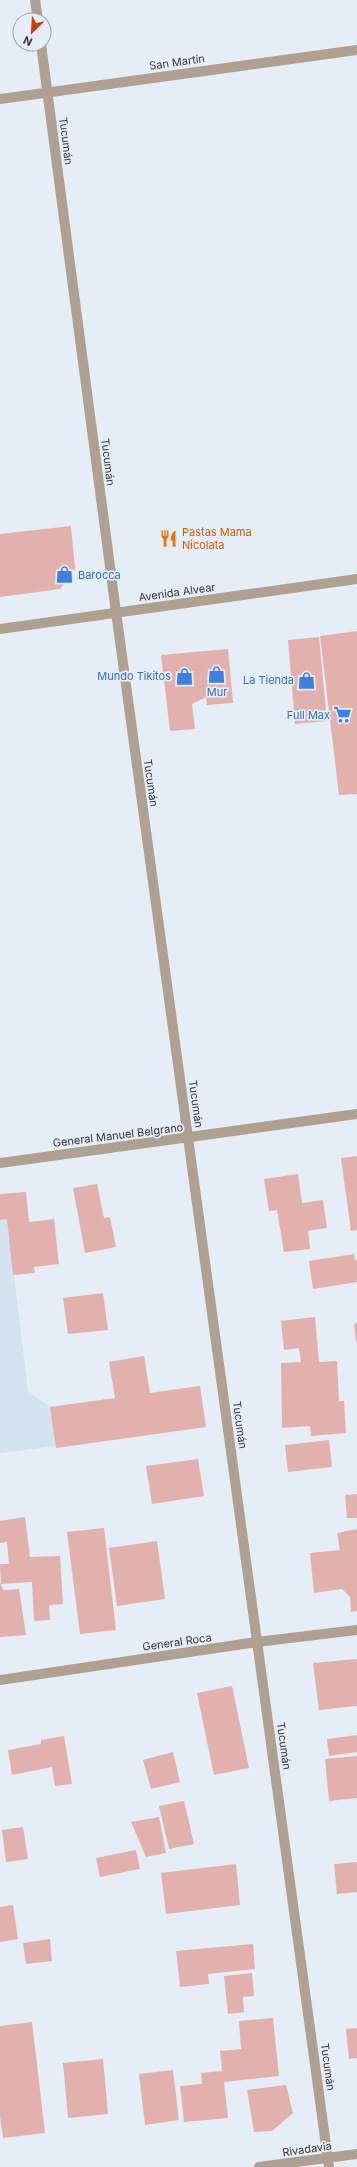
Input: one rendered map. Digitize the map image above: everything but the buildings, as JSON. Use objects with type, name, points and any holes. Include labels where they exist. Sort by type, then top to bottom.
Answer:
[{"type":"street","points":[[35,0],[37,12]]},
{"type":"street","name":"San Martín","points":[[0,99],[357,50]]},
{"type":"street","name":"Tucumán","points":[[42,52],[116,612],[329,2162]]},
{"type":"street","name":"Avenida Alvear","points":[[0,629],[357,579]]},
{"type":"street","name":"General Manuel Belgrano","points":[[0,1163],[357,1114]]},
{"type":"street","name":"General Roca","points":[[0,1680],[257,1642],[357,1630]]},
{"type":"street","name":"Rivadavia","points":[[259,2167],[329,2162],[357,2154]]},
{"type":"shaded area","points":[[7,1219],[28,1391],[50,1407],[200,1386],[206,1427],[0,1453],[0,1220]]},
{"type":"place","name":"Pastas Mama Nicolata","points":[[169,538]]},
{"type":"place","name":"Barocca","points":[[65,575]]},
{"type":"place","name":"Mur","points":[[217,674]]},
{"type":"place","name":"Mundo Tikitos","points":[[184,676]]},
{"type":"place","name":"La Tienda","points":[[307,680]]},
{"type":"place","name":"Full Max","points":[[343,715]]}]
